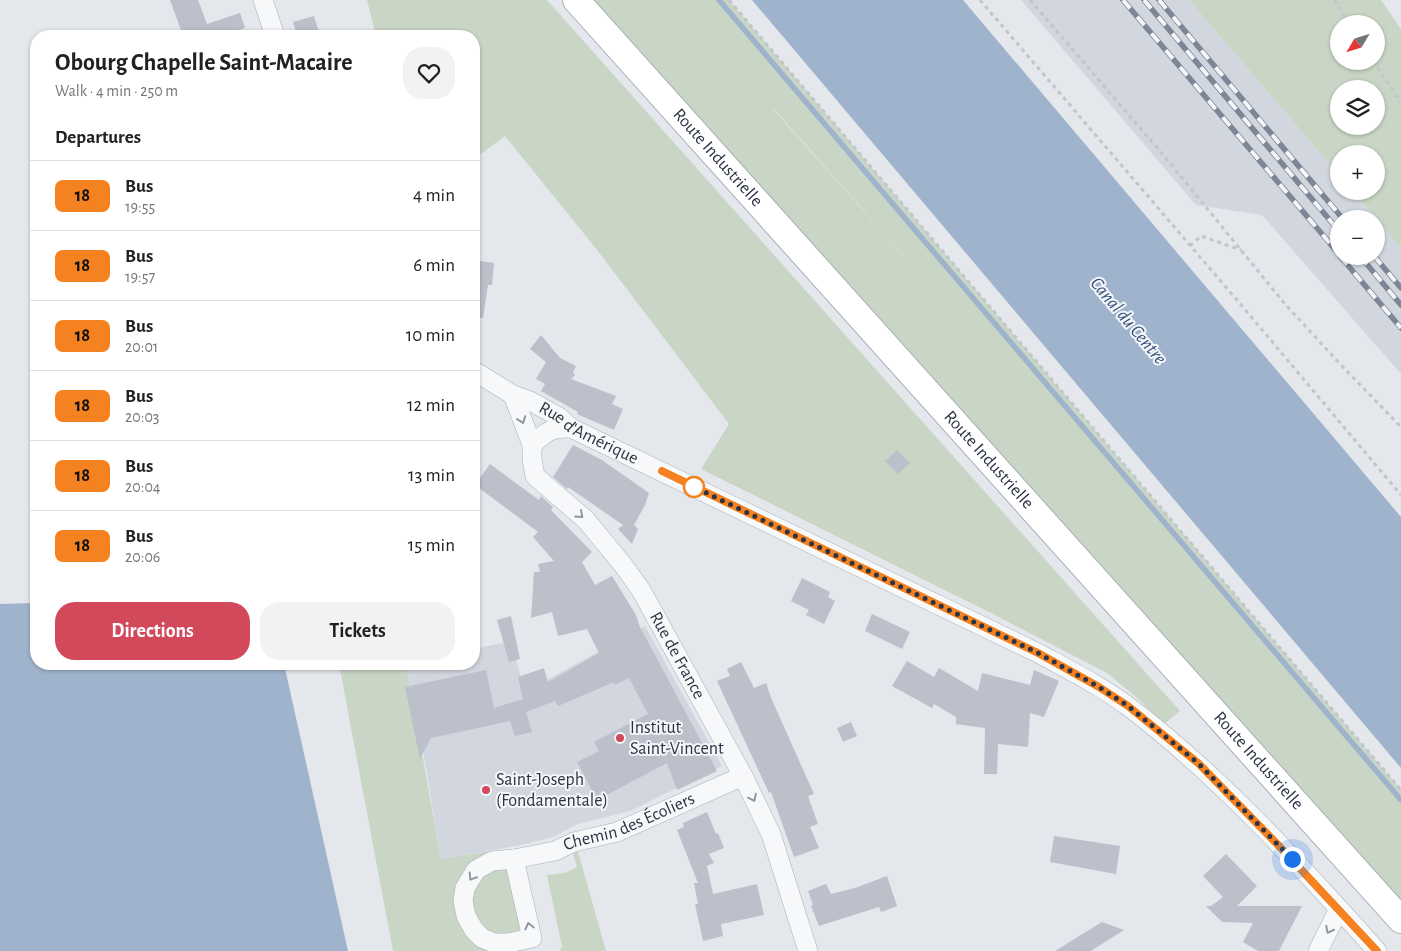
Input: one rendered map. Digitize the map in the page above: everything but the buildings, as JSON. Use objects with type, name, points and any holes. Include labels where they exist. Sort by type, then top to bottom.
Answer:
[{"type":"main road","name":"Route Industrielle","points":[[576,0],[1401,920]]},
{"type":"street","points":[[263,0],[273,30]]},
{"type":"street","name":"Rue d'Amérique","points":[[480,375],[513,395],[530,400],[559,417],[571,428],[1038,653],[1099,687],[1128,706],[1198,763],[1377,951]]},
{"type":"street","name":"Rue de France","points":[[513,395],[532,445],[532,459],[536,476],[586,520],[641,590],[743,776],[770,834],[808,951]]},
{"type":"street","points":[[532,445],[545,432],[554,428],[571,428]]},
{"type":"street","name":"Chemin des Écoliers","points":[[514,859],[532,938],[503,947],[478,934],[469,924],[466,916],[463,901],[465,888],[476,870],[492,861],[555,851],[574,842],[617,832],[743,776]]},
{"type":"street","points":[[1318,951],[1339,909]]},
{"type":"path","points":[[729,0],[1401,790]]},
{"type":"path","points":[[980,0],[1401,495]]},
{"type":"path","points":[[1030,0],[1242,250],[1291,311],[1340,365],[1401,427]]},
{"type":"path","points":[[1334,0],[1344,15]]},
{"type":"path","points":[[1379,70],[1401,102]]},
{"type":"path","points":[[1190,246],[1201,236],[1242,250]]},
{"type":"shaded area","points":[[1021,0],[1189,0],[1330,164],[1330,200],[1360,200],[1369,210],[1330,210],[1330,265],[1385,265],[1385,229],[1401,248],[1401,374],[1262,215],[1196,205]]},
{"type":"shaded area","points":[[645,626],[722,766],[630,811],[578,824],[553,837],[521,845],[441,859],[422,743],[407,670],[480,670],[480,648],[511,641],[525,692]]},
{"type":"green space","points":[[367,0],[547,0],[1180,711],[1164,724],[1107,673],[993,614],[701,469],[729,424],[598,251],[505,136],[480,155],[480,30],[374,30]]},
{"type":"green space","points":[[576,0],[729,0],[1401,790],[1401,920]],"holes":[[[773,109],[774,109],[964,324]]]},
{"type":"green space","points":[[1189,0],[1381,0],[1401,29],[1401,248],[1385,229],[1385,210],[1369,210],[1361,200],[1385,200],[1385,145],[1330,145],[1330,164]]},
{"type":"green space","points":[[340,670],[407,670],[441,859],[490,851],[493,861],[514,859],[532,938],[499,951],[393,951]]},
{"type":"green space","points":[[578,852],[606,951],[559,951],[562,947],[547,875],[565,873],[577,867],[573,853]]},
{"type":"water","name":"Canal du Centre","points":[[752,0],[963,0],[1401,517],[1401,768]]},
{"type":"water","points":[[30,603],[30,670],[285,670],[348,951],[0,951],[0,604]]},
{"type":"waterway","points":[[719,0],[1401,800]]},
{"type":"railway","points":[[1123,0],[1330,243]]},
{"type":"railway","points":[[1144,0],[1330,220]]},
{"type":"railway","points":[[1159,0],[1335,210]]},
{"type":"railway","points":[[1348,265],[1401,328]]},
{"type":"railway","points":[[1368,265],[1401,305]]},
{"type":"railway","points":[[1382,265],[1401,288]]},
{"type":"bus line","name":"18","points":[[662,471],[1038,653],[1099,687],[1128,706],[1198,763],[1377,951]]},
{"type":"place","name":"Institut Saint-Vincent","points":[[620,738]]},
{"type":"place","name":"Saint-Joseph (Fondamentale)","points":[[486,790]]},
{"type":"route","points":[[694,487],[692,486],[1038,653],[1099,687],[1128,706],[1198,763],[1292,859]]}]
